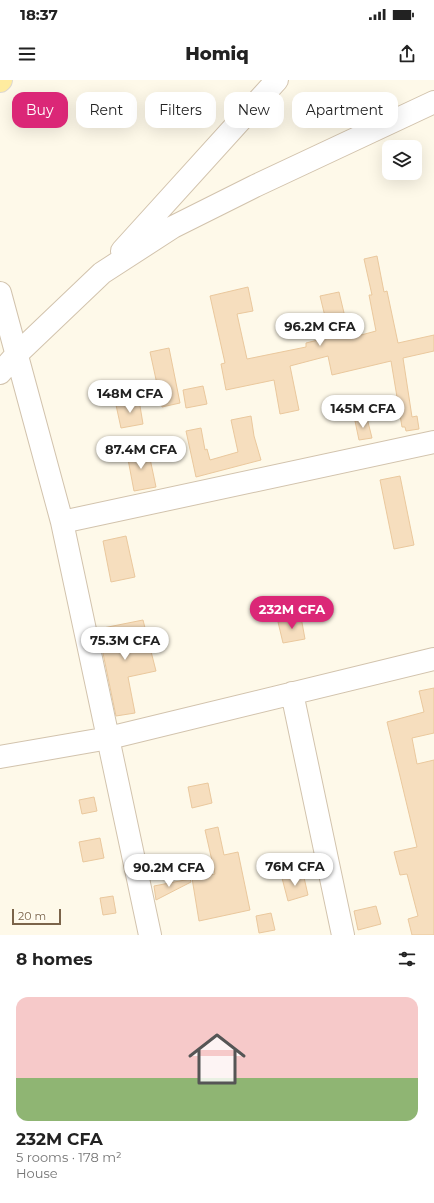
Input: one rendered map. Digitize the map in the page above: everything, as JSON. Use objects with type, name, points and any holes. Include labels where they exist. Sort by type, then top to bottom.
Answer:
[{"type":"street","points":[[0,373],[16,355],[102,273],[277,80]]},
{"type":"street","points":[[102,273],[173,227],[255,186],[434,102]]},
{"type":"street","points":[[0,293],[62,522],[150,935]]},
{"type":"street","points":[[62,522],[434,442]]},
{"type":"street","points":[[0,757],[109,738],[434,659]]},
{"type":"street","points":[[292,694],[343,935]]},
{"type":"building","points":[[377,256],[384,292],[387,291],[398,343],[434,335],[434,351],[403,358],[412,417],[417,416],[419,429],[406,431],[405,427],[402,427],[391,361],[332,375],[328,356],[290,366],[299,410],[280,414],[274,380],[226,390],[221,364],[225,363],[210,296],[248,287],[253,311],[237,314],[247,359],[306,347],[306,343],[330,337],[320,296],[339,292],[350,338],[376,331],[369,295],[372,295],[364,259]]},
{"type":"building","points":[[169,348],[180,403],[162,407],[150,352]]},
{"type":"building","points":[[203,386],[207,404],[186,408],[183,390]]},
{"type":"building","points":[[139,400],[143,424],[121,428],[116,405]]},
{"type":"building","points":[[251,416],[254,436],[261,460],[196,477],[186,431],[201,428],[205,450],[207,449],[210,460],[238,452],[231,420]]},
{"type":"building","points":[[367,418],[372,438],[359,440],[355,421]]},
{"type":"building","points":[[148,449],[156,487],[134,491],[127,454]]},
{"type":"building","points":[[400,476],[414,545],[394,549],[380,480]]},
{"type":"building","points":[[126,536],[135,577],[111,582],[103,541]]},
{"type":"building","points":[[301,617],[305,639],[283,643],[278,622]]},
{"type":"building","points":[[143,620],[156,671],[128,677],[135,713],[116,716],[98,629]]},
{"type":"building","points":[[434,688],[434,733],[412,738],[417,764],[434,760],[434,935],[412,935],[408,919],[418,916],[407,874],[400,875],[394,852],[417,847],[387,722],[424,712],[419,691]]},
{"type":"building","points":[[208,783],[212,803],[192,808],[188,787]]},
{"type":"building","points":[[94,797],[97,811],[82,814],[79,800]]},
{"type":"building","points":[[218,827],[224,855],[238,852],[250,910],[199,921],[192,878],[215,874],[205,830]]},
{"type":"building","points":[[100,838],[104,858],[83,862],[79,842]]},
{"type":"building","points":[[303,873],[308,895],[288,901],[282,878]]},
{"type":"building","points":[[190,879],[191,882],[156,900],[154,886]]},
{"type":"building","points":[[113,896],[116,913],[103,915],[100,898]]},
{"type":"building","points":[[376,906],[381,924],[358,930],[354,911]]},
{"type":"building","points":[[271,913],[275,930],[259,933],[256,916]]}]
